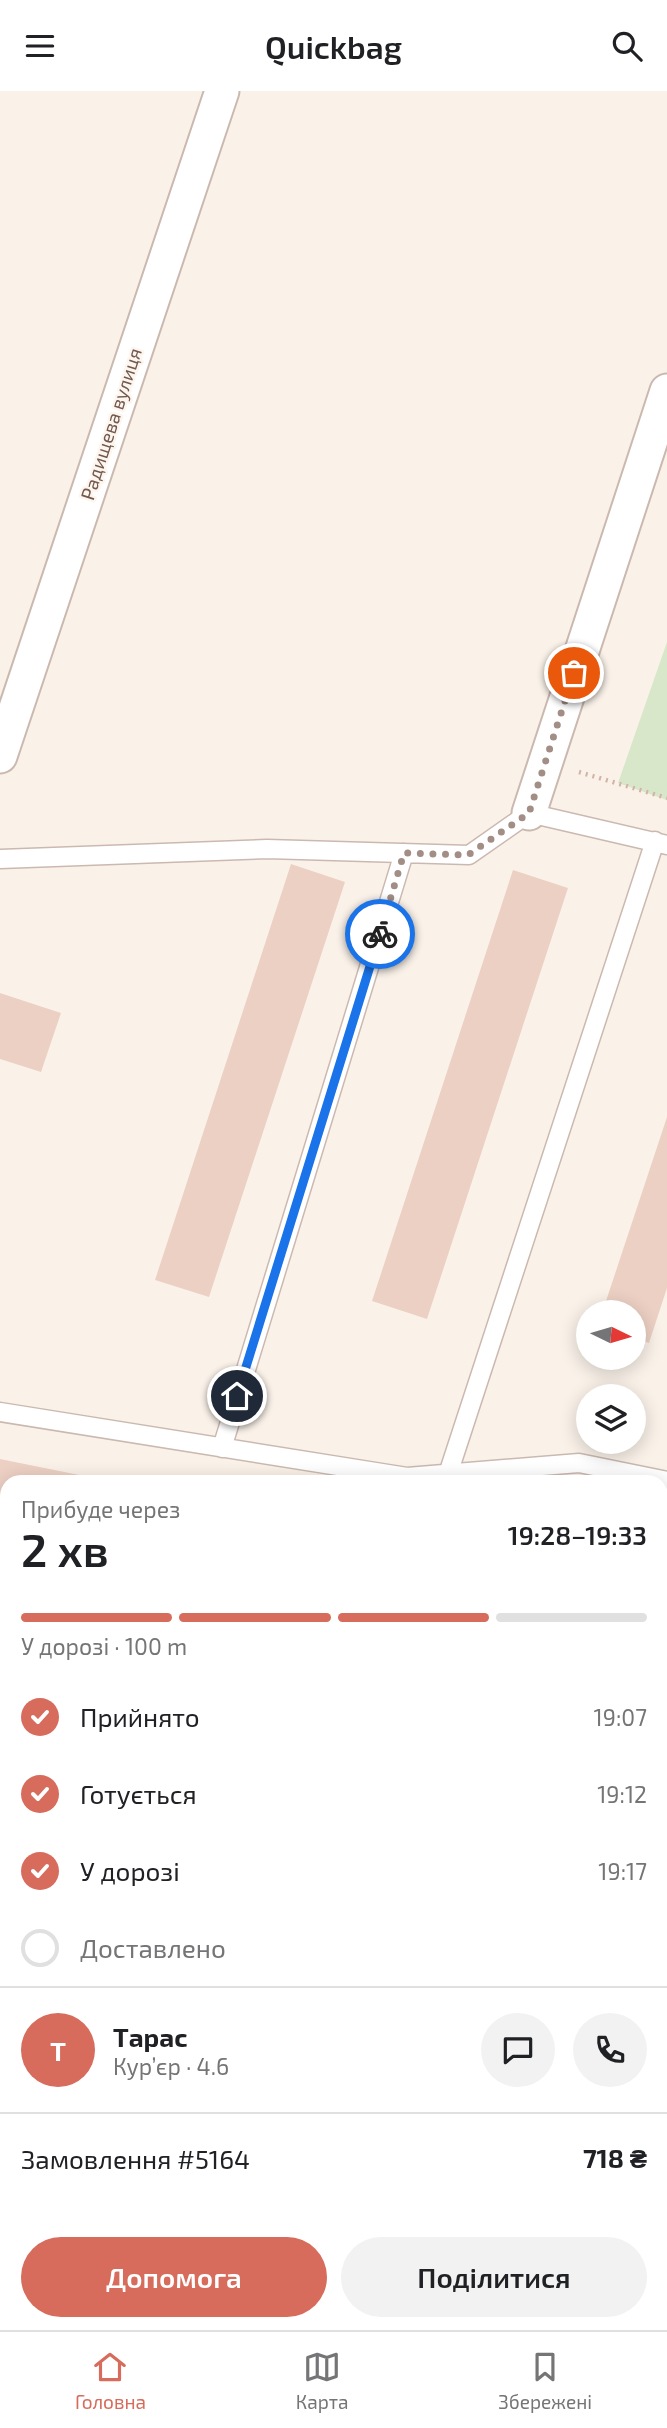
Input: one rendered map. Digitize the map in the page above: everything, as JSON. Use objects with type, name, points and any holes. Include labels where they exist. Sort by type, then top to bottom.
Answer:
[{"type":"street","name":"Радищева вулиця","points":[[0,756],[222,91]]},
{"type":"street","points":[[529,813],[667,391]]},
{"type":"lane","points":[[0,859],[267,849],[468,855],[529,813],[661,843],[448,1474]]},
{"type":"lane","points":[[222,1448],[404,853]]},
{"type":"lane","points":[[0,1412],[394,1475]]},
{"type":"lane","points":[[434,1475],[579,1463],[641,1475]]},
{"type":"path","points":[[570,779],[581,771],[667,798]]},
{"type":"green space","points":[[667,642],[667,800],[618,783]]},
{"type":"building","points":[[291,864],[345,882],[209,1297],[155,1280]]},
{"type":"building","points":[[513,870],[568,888],[427,1319],[372,1301]]},
{"type":"building","points":[[0,993],[61,1013],[41,1072],[0,1059]]},
{"type":"building","points":[[667,1117],[667,1288],[649,1343],[646,1342],[646,1300],[606,1300]]},
{"type":"building","points":[[0,1459],[79,1475],[0,1475]]},
{"type":"way so far","points":[[380,934],[404,853],[468,855],[529,813],[574,673]]},
{"type":"route","points":[[237,1396],[380,934]]}]
